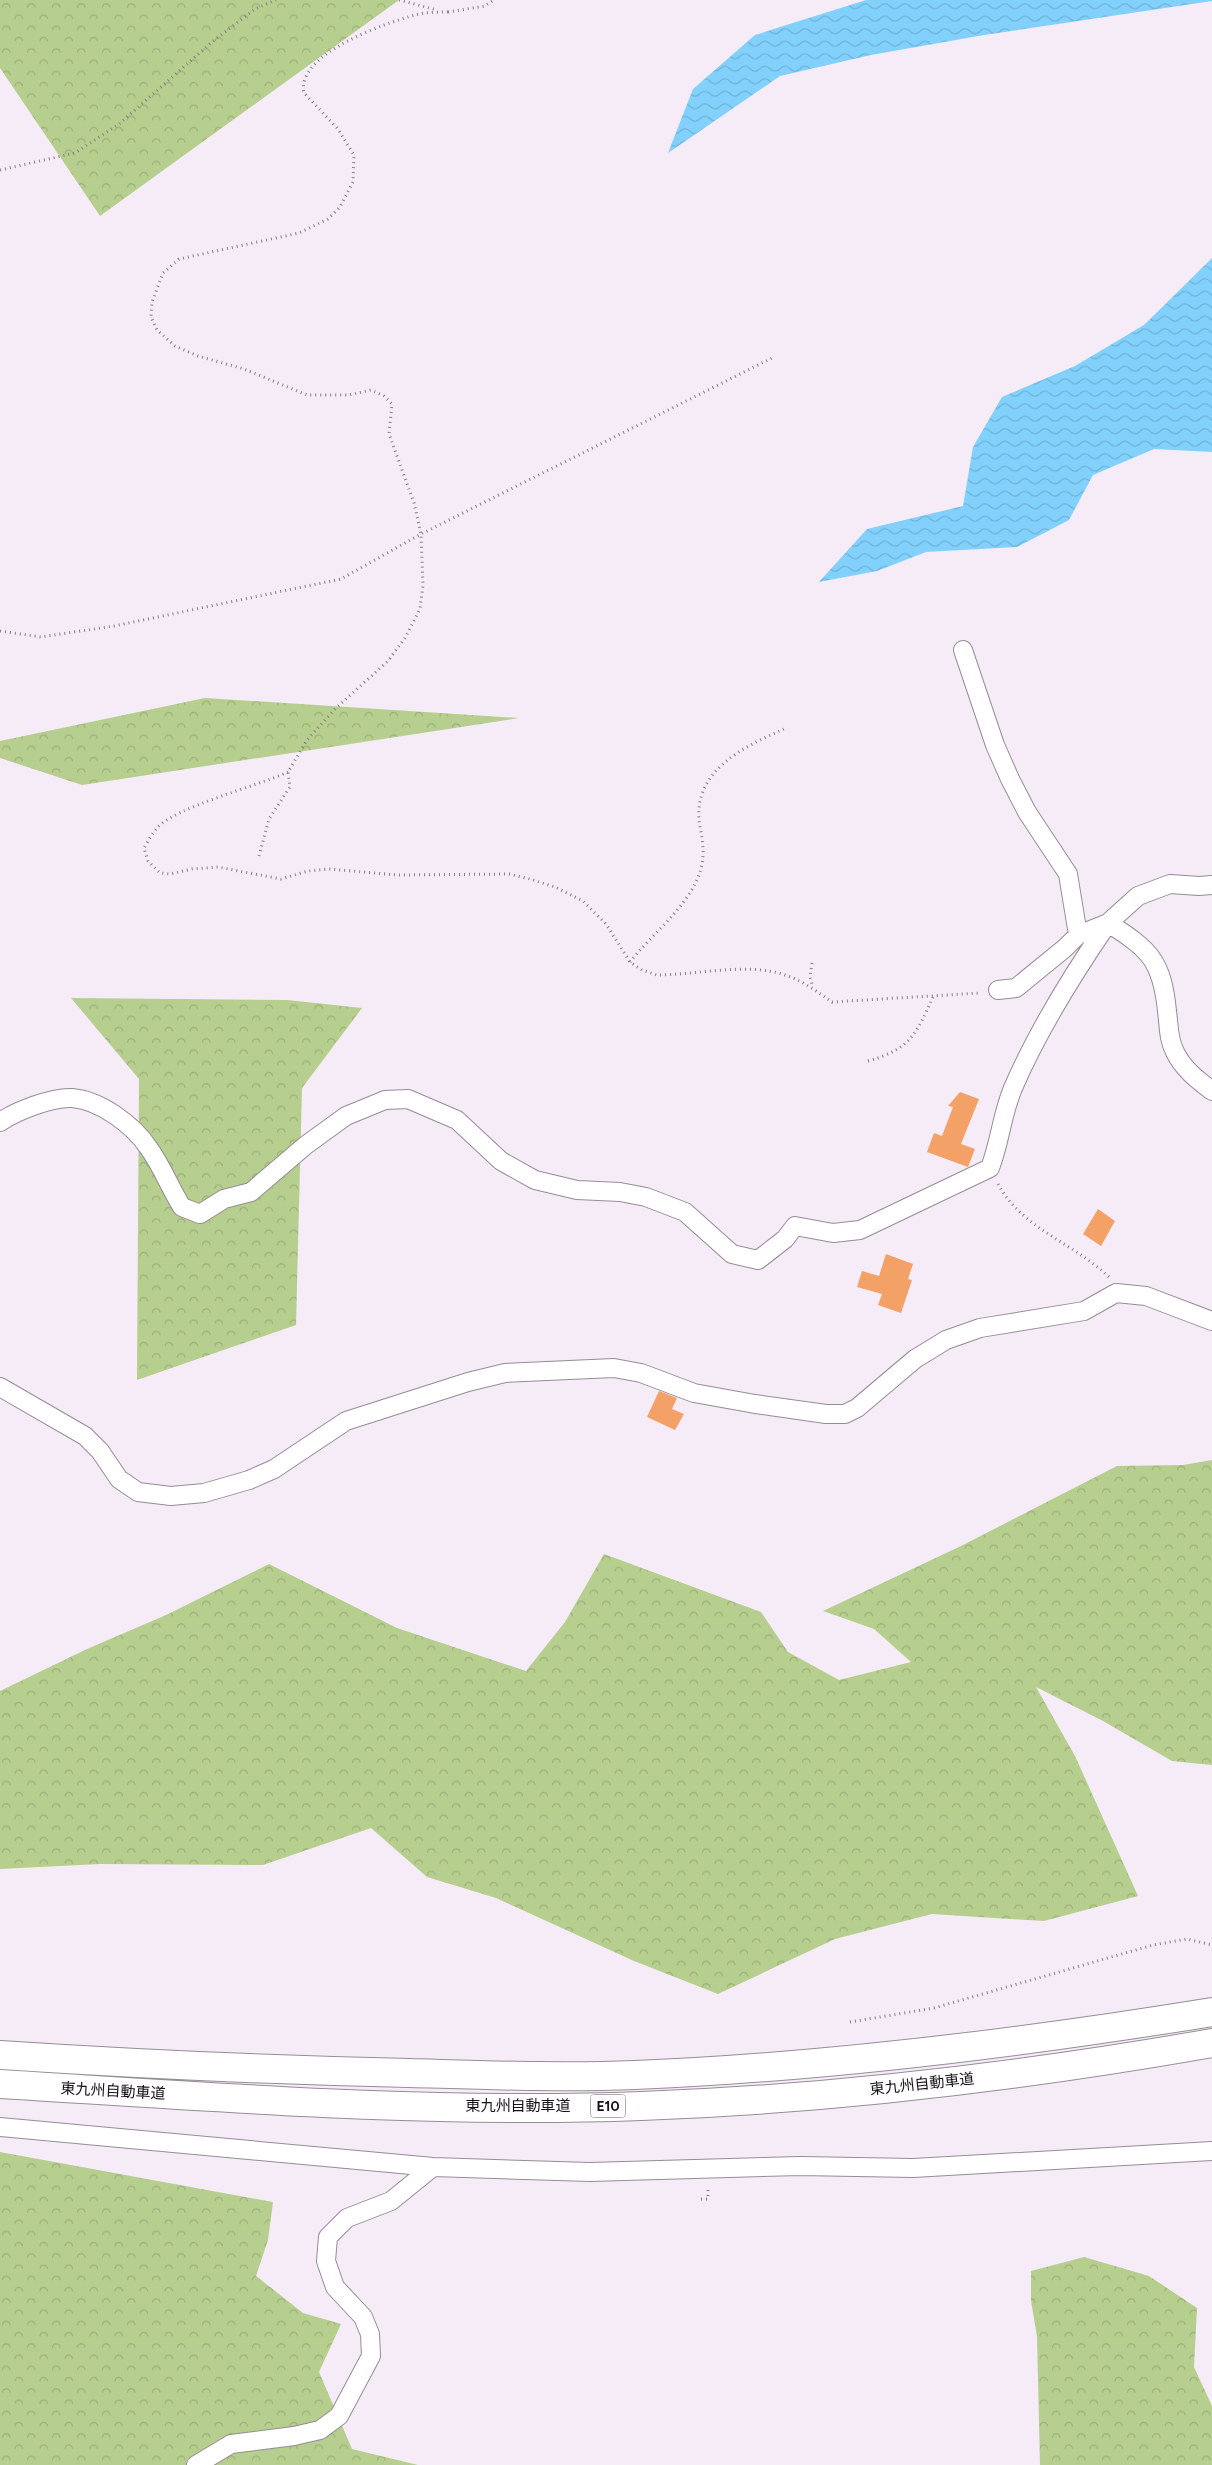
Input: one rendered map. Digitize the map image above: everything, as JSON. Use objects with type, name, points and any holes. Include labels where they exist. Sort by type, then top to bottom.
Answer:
[{"type":"highway","name":"東九州自動車道","points":[[0,2054],[116,2062],[307,2071],[490,2075],[633,2075],[803,2066],[942,2051],[1047,2039],[1212,2012]]},
{"type":"highway","name":"東九州自動車道","points":[[0,2084],[320,2102],[489,2107],[641,2106],[947,2083],[1104,2062],[1212,2044]]},
{"type":"street","points":[[963,650],[995,745],[1010,779],[1027,812],[1068,874],[1078,935]]},
{"type":"street","points":[[998,990],[1016,988],[1078,935],[1108,922],[1138,896],[1170,884],[1200,886],[1212,884]]},
{"type":"street","points":[[1108,922],[1140,943],[1158,966],[1165,989],[1170,1039],[1175,1054],[1185,1068],[1212,1091]]},
{"type":"street","points":[[0,1122],[10,1115],[57,1100],[74,1098],[99,1106],[126,1123],[147,1146],[182,1207],[200,1214],[224,1199],[251,1192],[306,1145],[346,1116],[385,1100],[408,1100],[457,1120],[500,1161],[535,1180],[577,1190],[620,1192],[646,1197],[685,1212],[732,1254],[758,1260],[785,1239],[795,1226],[833,1233],[860,1230],[990,1168],[998,1148],[1004,1113],[1014,1086],[1042,1030],[1108,922]]},
{"type":"street","points":[[0,1387],[85,1436],[100,1451],[119,1479],[138,1492],[171,1496],[204,1493],[249,1480],[274,1469],[346,1421],[468,1382],[505,1373],[614,1368],[641,1373],[694,1393],[790,1409],[845,1414],[857,1408],[914,1359],[946,1340],[980,1328],[1084,1311],[1116,1293],[1146,1296],[1212,1321]]},
{"type":"street","points":[[0,2128],[433,2166],[590,2172],[800,2166],[912,2168],[1212,2151]]},
{"type":"street","points":[[196,2465],[231,2444],[294,2436],[320,2430],[339,2416],[371,2356],[370,2334],[363,2317],[334,2286],[326,2261],[328,2237],[347,2218],[391,2201],[433,2166]]},
{"type":"path","points":[[0,170],[75,153],[119,124],[212,42],[255,10],[276,0]]},
{"type":"path","points":[[399,0],[422,8],[449,12]]},
{"type":"path","points":[[259,856],[269,819],[290,787],[288,772],[306,740],[335,709],[388,661],[405,638],[420,608],[423,585],[421,534],[414,503],[389,434],[392,404],[384,396],[371,390],[349,395],[307,395],[256,374],[198,356],[175,346],[157,330],[151,317],[152,302],[163,273],[179,258],[299,233],[328,218],[348,196],[355,170],[351,148],[338,129],[304,94],[303,81],[308,69],[315,62],[339,46],[383,26],[416,15],[485,6],[494,0]]},
{"type":"path","points":[[0,631],[41,637],[114,626],[341,579],[421,534],[774,357]]},
{"type":"path","points":[[630,962],[671,917],[700,873],[703,836],[700,827],[700,804],[708,779],[718,767],[740,751],[784,729]]},
{"type":"path","points":[[288,772],[203,804],[158,827],[144,848],[148,861],[160,873],[170,874],[192,869],[218,867],[281,879],[308,871],[330,869],[397,875],[509,874],[555,887],[583,901],[606,924],[630,962],[642,970],[657,975],[758,970],[785,975],[813,988],[832,1002],[934,995],[964,995],[998,990]]},
{"type":"path","points":[[812,963],[810,977],[813,988]]},
{"type":"path","points":[[868,1062],[890,1055],[906,1044],[922,1020],[934,995]]},
{"type":"path","points":[[990,1168],[1005,1198],[1035,1226],[1093,1262],[1109,1276],[1116,1293]]},
{"type":"path","points":[[850,2022],[934,2008],[1153,1946],[1187,1939],[1212,1945]]},
{"type":"green space","points":[[0,0],[399,0],[100,216],[0,68]]},
{"type":"green space","points":[[205,698],[519,718],[82,785],[0,758],[0,741]]},
{"type":"green space","points":[[71,998],[287,1000],[362,1008],[302,1088],[296,1325],[137,1380],[139,1079]]},
{"type":"green space","points":[[1212,1460],[1212,1765],[1172,1761],[1103,1721],[1036,1687],[1075,1756],[1138,1896],[1044,1921],[932,1914],[835,1939],[718,1994],[634,1961],[496,1898],[427,1877],[371,1828],[263,1865],[100,1864],[0,1869],[0,1691],[87,1649],[166,1615],[269,1564],[397,1628],[526,1671],[565,1622],[604,1554],[761,1612],[788,1652],[839,1680],[911,1662],[874,1629],[823,1611],[961,1546],[1117,1466],[1183,1465]]},
{"type":"green space","points":[[0,2152],[273,2202],[268,2240],[256,2276],[303,2313],[341,2324],[319,2372],[352,2449],[418,2465],[0,2465]]},
{"type":"green space","points":[[1084,2257],[1149,2276],[1197,2308],[1194,2367],[1212,2406],[1212,2465],[1040,2465],[1037,2336],[1031,2301],[1031,2271]]},
{"type":"water","points":[[866,0],[1212,1],[984,35],[871,55],[780,76],[668,153],[693,89],[755,35]]},
{"type":"water","points":[[1212,258],[1212,452],[1154,449],[1093,475],[1069,520],[1017,547],[926,552],[877,571],[819,582],[867,529],[963,506],[973,447],[1002,397],[1075,366],[1144,325]]},
{"type":"building","points":[[960,1092],[979,1099],[961,1144],[975,1149],[968,1167],[927,1152],[934,1133],[942,1136],[953,1107],[948,1106]]},
{"type":"building","points":[[1098,1209],[1115,1221],[1101,1246],[1083,1234]]},
{"type":"building","points":[[886,1254],[913,1264],[908,1279],[912,1280],[901,1313],[878,1305],[882,1294],[857,1287],[862,1271],[879,1276]]},
{"type":"building","points":[[659,1391],[677,1398],[672,1409],[684,1414],[675,1430],[647,1417]]}]
